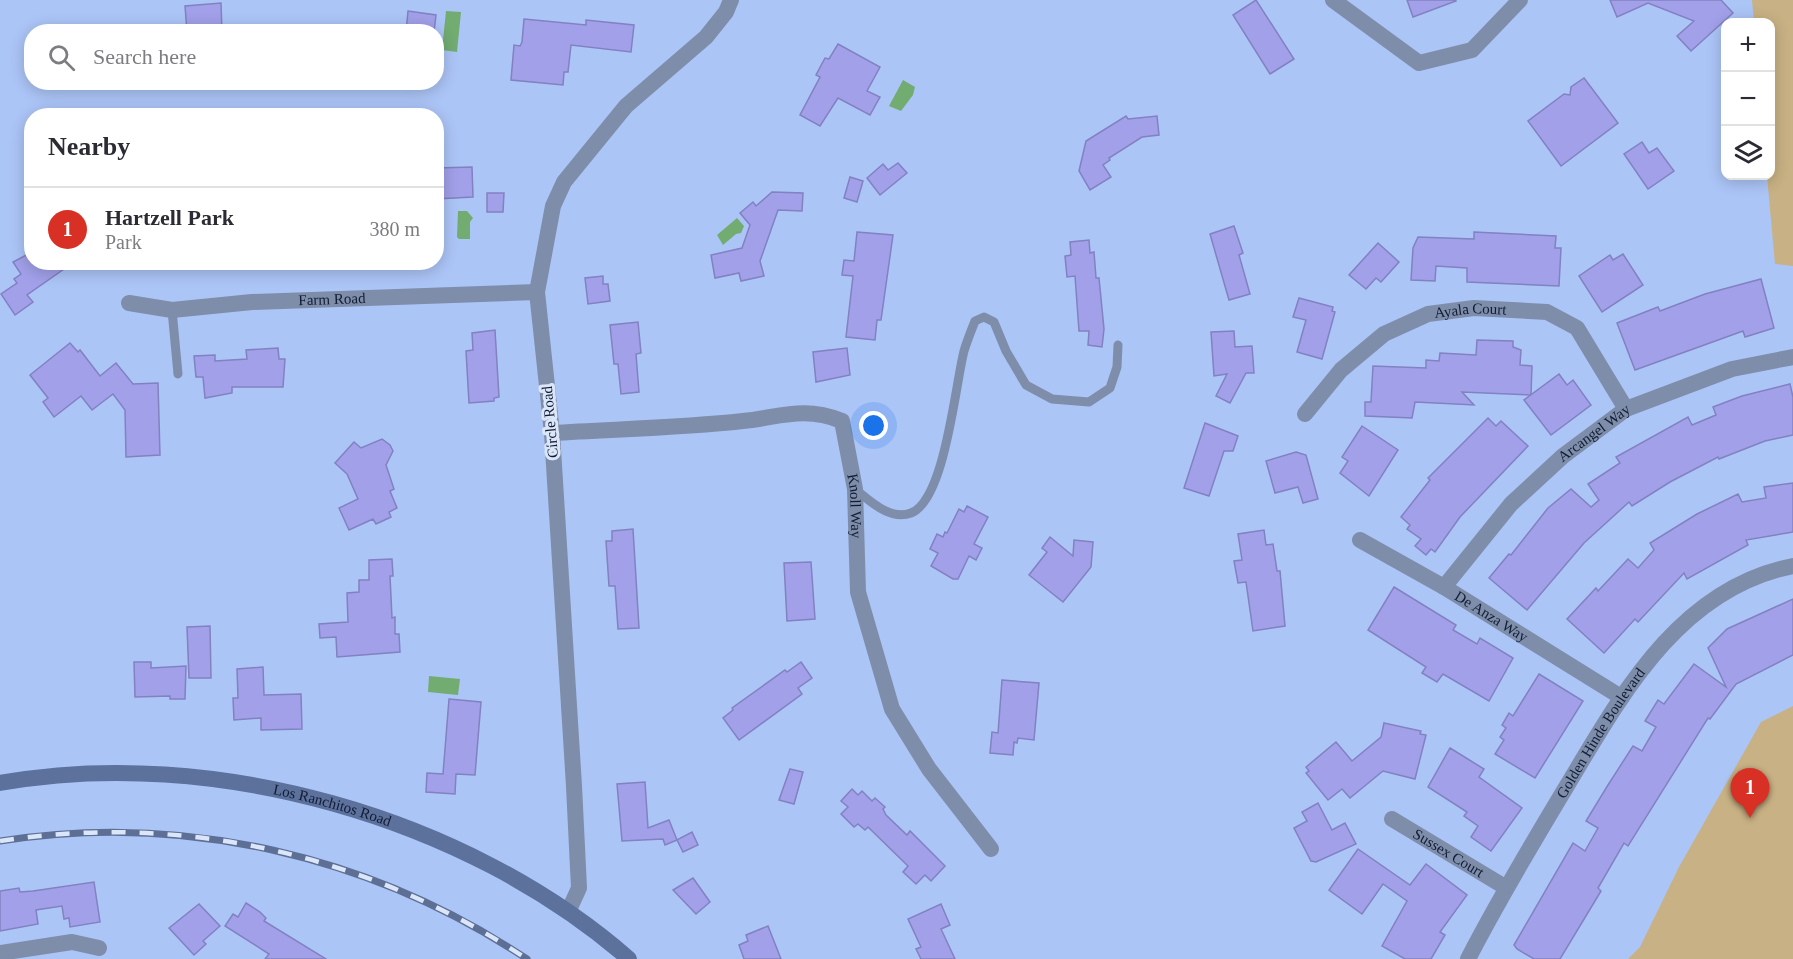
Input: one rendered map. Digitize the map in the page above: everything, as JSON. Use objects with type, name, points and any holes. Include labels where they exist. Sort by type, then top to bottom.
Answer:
[{"type":"main road","name":"Los Ranchitos Road","points":[[0,783],[69,775],[130,774],[201,779],[262,788],[336,804],[434,838],[503,872],[568,912],[628,959]]},
{"type":"street","name":"Circle Road","points":[[568,912],[579,888],[552,433],[537,292],[553,206],[564,182],[626,106],[706,37],[726,12],[730,0]]},
{"type":"street","points":[[1333,0],[1419,63],[1472,50],[1520,0]]},
{"type":"street","name":"Farm Road","points":[[129,303],[172,310],[252,302],[537,292]]},
{"type":"street","name":"Ayala Court","points":[[1305,414],[1341,370],[1384,334],[1428,314],[1474,308],[1547,312],[1577,328],[1626,409]]},
{"type":"street","name":"Arcangel Way","points":[[1444,587],[1511,504],[1563,456],[1626,409],[1732,369],[1793,357]]},
{"type":"street","name":"Knoll Way","points":[[552,433],[743,421],[799,412],[822,414],[842,421],[855,489],[858,592],[892,709],[929,769],[991,849]]},
{"type":"street","name":"De Anza Way","points":[[1360,540],[1444,587],[1621,697]]},
{"type":"street","name":"Golden Hinde Boulevard","points":[[1468,959],[1505,887],[1621,697],[1656,650],[1698,610],[1737,586],[1793,566]]},
{"type":"street","name":"Sussex Court","points":[[1392,819],[1505,887]]},
{"type":"street","points":[[0,953],[72,942],[99,948]]},
{"type":"lane","points":[[172,310],[178,374]]},
{"type":"lane","points":[[855,489],[874,504],[892,513],[910,513],[928,499],[941,463],[964,351],[975,321],[984,317],[994,322],[1006,351],[1026,386],[1052,399],[1089,402],[1110,388],[1117,367],[1118,345]]},
{"type":"shaded area","points":[[1752,0],[1793,0],[1793,266],[1775,264],[1767,180],[1775,180],[1775,18],[1754,18]]},
{"type":"shaded area","points":[[446,11],[461,12],[457,52],[444,50]]},
{"type":"shaded area","points":[[903,80],[915,87],[913,95],[901,111],[889,106]]},
{"type":"shaded area","points":[[458,211],[467,211],[473,218],[470,222],[470,239],[457,237]]},
{"type":"shaded area","points":[[737,218],[744,226],[741,233],[736,234],[723,245],[717,235]]},
{"type":"shaded area","points":[[429,676],[460,679],[458,695],[428,692]]},
{"type":"shaded area","points":[[1793,706],[1793,959],[1628,959],[1640,947],[1679,867],[1761,722]]},
{"type":"building","points":[[1256,0],[1294,59],[1270,74],[1233,15]]},
{"type":"building","points":[[1407,0],[1455,0],[1456,1],[1413,17]]},
{"type":"building","points":[[1610,0],[1721,0],[1733,13],[1727,18],[1721,18],[1721,24],[1691,51],[1677,36],[1694,21],[1648,3],[1617,17]]},
{"type":"building","points":[[221,3],[222,24],[186,24],[185,6]]},
{"type":"building","points":[[408,11],[436,15],[435,24],[407,24]]},
{"type":"building","points":[[524,19],[586,25],[586,20],[634,25],[631,52],[571,45],[568,72],[564,72],[563,85],[511,80],[514,45],[520,46],[522,42]]},
{"type":"building","points":[[838,44],[880,67],[867,91],[880,97],[870,115],[838,98],[820,126],[800,115],[820,77],[816,75],[825,58],[829,59]]},
{"type":"building","points":[[1584,78],[1618,123],[1561,166],[1528,121],[1564,94],[1570,95],[1571,87]]},
{"type":"building","points":[[1126,116],[1128,119],[1157,116],[1159,135],[1142,137],[1109,158],[1110,160],[1103,165],[1111,177],[1090,190],[1079,171],[1086,141]]},
{"type":"building","points":[[1642,142],[1649,153],[1657,148],[1674,171],[1648,189],[1624,154]]},
{"type":"building","points":[[898,163],[907,173],[880,195],[867,178],[883,164],[888,170]]},
{"type":"building","points":[[472,167],[473,197],[444,199],[444,168]]},
{"type":"building","points":[[850,177],[863,181],[857,202],[844,198]]},
{"type":"building","points":[[772,192],[803,193],[802,211],[778,210],[760,261],[764,276],[741,281],[739,273],[715,278],[711,255],[742,248],[750,225],[740,213],[753,202],[756,206]]},
{"type":"building","points":[[487,193],[504,193],[503,212],[487,212]]},
{"type":"building","points":[[1234,226],[1243,253],[1239,255],[1250,294],[1229,300],[1210,234]]},
{"type":"building","points":[[857,232],[893,235],[881,320],[877,320],[875,340],[846,337],[853,276],[842,275],[844,260],[854,261]]},
{"type":"building","points":[[1474,232],[1556,236],[1555,248],[1561,248],[1559,286],[1467,282],[1467,268],[1436,266],[1435,281],[1411,280],[1413,248],[1418,237],[1474,239]]},
{"type":"building","points":[[1089,240],[1090,253],[1094,252],[1096,278],[1099,278],[1104,329],[1102,347],[1088,345],[1089,331],[1079,331],[1075,276],[1067,277],[1065,256],[1071,255],[1070,242]]},
{"type":"building","points":[[1378,243],[1399,262],[1381,282],[1376,278],[1366,289],[1349,275]]},
{"type":"building","points":[[1623,254],[1643,285],[1602,312],[1579,276],[1610,255],[1613,260]]},
{"type":"building","points":[[24,256],[24,270],[63,270],[27,295],[33,302],[15,315],[1,294],[17,283],[14,279],[21,274],[13,262]]},
{"type":"building","points":[[603,276],[603,284],[608,284],[610,301],[588,304],[585,278]]},
{"type":"building","points":[[1761,279],[1774,328],[1745,337],[1743,331],[1635,370],[1617,323],[1658,307],[1660,311],[1705,294]]},
{"type":"building","points":[[1299,298],[1333,307],[1332,311],[1335,312],[1322,359],[1297,352],[1306,320],[1293,317]]},
{"type":"building","points":[[638,322],[641,353],[636,354],[639,392],[621,394],[618,364],[614,364],[610,325]]},
{"type":"building","points":[[495,330],[499,397],[494,398],[494,401],[469,403],[466,351],[473,350],[472,333]]},
{"type":"building","points":[[1234,331],[1235,347],[1252,346],[1254,373],[1246,373],[1230,403],[1216,396],[1227,374],[1214,376],[1211,332]]},
{"type":"building","points":[[1477,340],[1513,341],[1513,347],[1521,350],[1520,365],[1532,366],[1531,395],[1462,392],[1474,405],[1415,402],[1412,418],[1365,416],[1365,402],[1371,402],[1373,366],[1426,368],[1426,360],[1439,361],[1440,353],[1476,355]]},
{"type":"building","points":[[70,343],[78,352],[80,350],[100,376],[116,363],[133,384],[158,383],[160,455],[126,457],[125,410],[113,394],[92,410],[81,396],[54,417],[43,402],[48,398],[30,375]]},
{"type":"building","points":[[278,348],[279,359],[285,359],[283,387],[232,387],[232,393],[205,398],[203,377],[196,377],[194,356],[215,355],[215,361],[247,359],[246,350]]},
{"type":"building","points":[[847,348],[850,375],[816,382],[813,352]]},
{"type":"building","points":[[1559,374],[1567,385],[1573,380],[1591,405],[1551,435],[1524,400]]},
{"type":"building","points":[[1790,384],[1793,397],[1793,435],[1765,441],[1719,459],[1718,457],[1670,482],[1632,506],[1629,502],[1584,543],[1527,610],[1489,578],[1509,554],[1511,555],[1548,508],[1571,489],[1591,507],[1599,500],[1588,484],[1620,463],[1616,457],[1688,417],[1692,425],[1716,415],[1713,407],[1742,396]]},
{"type":"building","points":[[1488,418],[1496,426],[1501,421],[1528,446],[1460,517],[1435,552],[1431,549],[1426,555],[1415,546],[1421,539],[1407,529],[1410,525],[1401,517],[1430,480],[1428,478]]},
{"type":"building","points":[[1205,423],[1238,436],[1233,451],[1224,451],[1209,496],[1184,488]]},
{"type":"building","points":[[1362,426],[1398,450],[1369,496],[1340,473],[1348,461],[1342,457]]},
{"type":"building","points":[[382,439],[390,445],[393,451],[386,465],[394,489],[390,491],[397,508],[389,512],[391,517],[376,524],[373,519],[349,530],[339,508],[358,499],[347,474],[335,463],[354,442],[361,448]]},
{"type":"building","points":[[1296,452],[1306,455],[1318,499],[1303,503],[1298,487],[1275,493],[1266,461]]},
{"type":"building","points":[[1793,483],[1793,532],[1746,540],[1748,545],[1687,579],[1684,573],[1638,622],[1635,619],[1604,653],[1567,619],[1628,559],[1638,568],[1654,550],[1650,543],[1697,514],[1738,494],[1742,502],[1766,498],[1764,487]]},
{"type":"building","points":[[967,506],[988,517],[974,544],[982,548],[976,560],[969,556],[958,579],[953,579],[931,566],[938,553],[930,549],[937,534],[943,537],[959,509],[964,512]]},
{"type":"building","points":[[633,529],[639,628],[618,629],[615,586],[609,586],[606,541],[612,541],[612,531]]},
{"type":"building","points":[[1264,530],[1266,545],[1273,544],[1277,571],[1280,571],[1285,626],[1253,631],[1246,582],[1238,583],[1234,561],[1242,560],[1238,534]]},
{"type":"building","points":[[1050,537],[1073,556],[1074,540],[1093,542],[1091,567],[1063,602],[1029,575],[1047,552],[1042,548]]},
{"type":"building","points":[[392,559],[393,576],[390,576],[392,618],[395,617],[395,634],[399,634],[400,652],[337,657],[336,637],[320,638],[319,624],[348,622],[347,593],[359,592],[359,580],[369,580],[369,560]]},
{"type":"building","points":[[811,562],[815,619],[787,621],[784,563]]},
{"type":"building","points":[[1394,587],[1456,625],[1453,630],[1477,644],[1480,638],[1513,658],[1489,701],[1443,674],[1437,682],[1422,673],[1426,667],[1368,630]]},
{"type":"building","points":[[1793,599],[1793,655],[1736,684],[1710,719],[1708,718],[1628,846],[1624,843],[1598,888],[1601,891],[1560,959],[1534,959],[1517,949],[1514,945],[1573,843],[1585,851],[1598,828],[1586,821],[1608,785],[1633,746],[1642,751],[1656,727],[1645,721],[1658,700],[1664,704],[1694,664],[1726,687],[1708,648],[1727,629]]},
{"type":"building","points":[[210,626],[211,678],[189,678],[187,627]]},
{"type":"building","points":[[134,662],[151,662],[151,668],[186,666],[185,699],[170,699],[170,696],[135,697]]},
{"type":"building","points":[[801,662],[812,678],[798,688],[802,694],[739,740],[723,718],[733,710],[732,708],[785,670],[787,672]]},
{"type":"building","points":[[263,667],[264,695],[301,694],[302,729],[261,730],[261,718],[234,720],[233,698],[238,698],[237,669]]},
{"type":"building","points":[[1539,674],[1583,701],[1535,778],[1495,754],[1504,740],[1500,737],[1506,728],[1502,725],[1509,713],[1513,716]]},
{"type":"building","points":[[1002,680],[1039,683],[1034,740],[1018,738],[1017,743],[1014,742],[1013,755],[990,753],[992,732],[998,733]]},
{"type":"building","points":[[449,699],[481,702],[475,775],[456,774],[455,794],[426,792],[427,773],[443,774]]},
{"type":"building","points":[[1384,723],[1421,731],[1420,734],[1426,735],[1415,779],[1383,771],[1350,798],[1342,789],[1328,800],[1306,773],[1309,771],[1306,767],[1336,742],[1352,761],[1381,737]]},
{"type":"building","points":[[1450,748],[1484,769],[1479,777],[1522,808],[1491,851],[1471,837],[1478,826],[1464,816],[1467,812],[1428,787]]},
{"type":"building","points":[[790,769],[803,772],[794,804],[779,800]]},
{"type":"building","points":[[645,782],[648,828],[669,820],[677,840],[665,845],[663,839],[622,841],[617,784]]},
{"type":"building","points":[[852,789],[858,795],[862,791],[872,801],[875,798],[885,807],[883,809],[886,815],[907,835],[910,831],[945,866],[931,881],[925,875],[916,884],[903,872],[908,866],[868,827],[865,830],[858,824],[854,827],[841,814],[848,807],[841,801]]},
{"type":"building","points":[[1318,803],[1332,830],[1345,823],[1356,844],[1316,862],[1311,861],[1294,828],[1307,821],[1302,812]]},
{"type":"building","points":[[692,832],[698,845],[683,852],[677,840]]},
{"type":"building","points":[[1358,849],[1410,885],[1426,864],[1467,895],[1440,932],[1445,935],[1431,959],[1405,959],[1382,946],[1407,901],[1383,884],[1362,914],[1329,890]]},
{"type":"building","points":[[693,878],[710,902],[696,914],[673,890]]},
{"type":"building","points":[[94,882],[100,922],[70,927],[69,918],[64,919],[62,906],[36,910],[38,924],[0,931],[0,891],[19,888],[20,892],[33,891]]},
{"type":"building","points":[[246,903],[266,918],[264,921],[326,959],[265,959],[269,954],[225,926],[233,914],[238,917]]},
{"type":"building","points":[[199,904],[220,926],[203,941],[206,944],[194,955],[169,928]]},
{"type":"building","points":[[941,904],[950,925],[941,929],[955,959],[921,959],[916,949],[921,947],[908,919]]},
{"type":"building","points":[[768,926],[781,959],[744,959],[739,945],[748,941],[746,935]]},
{"type":"railway","points":[[0,841],[69,834],[138,833],[207,838],[274,850],[341,869],[405,893],[467,923],[527,959]]},
{"type":"place","name":"Hartzell Park","points":[[1750,818]]}]
